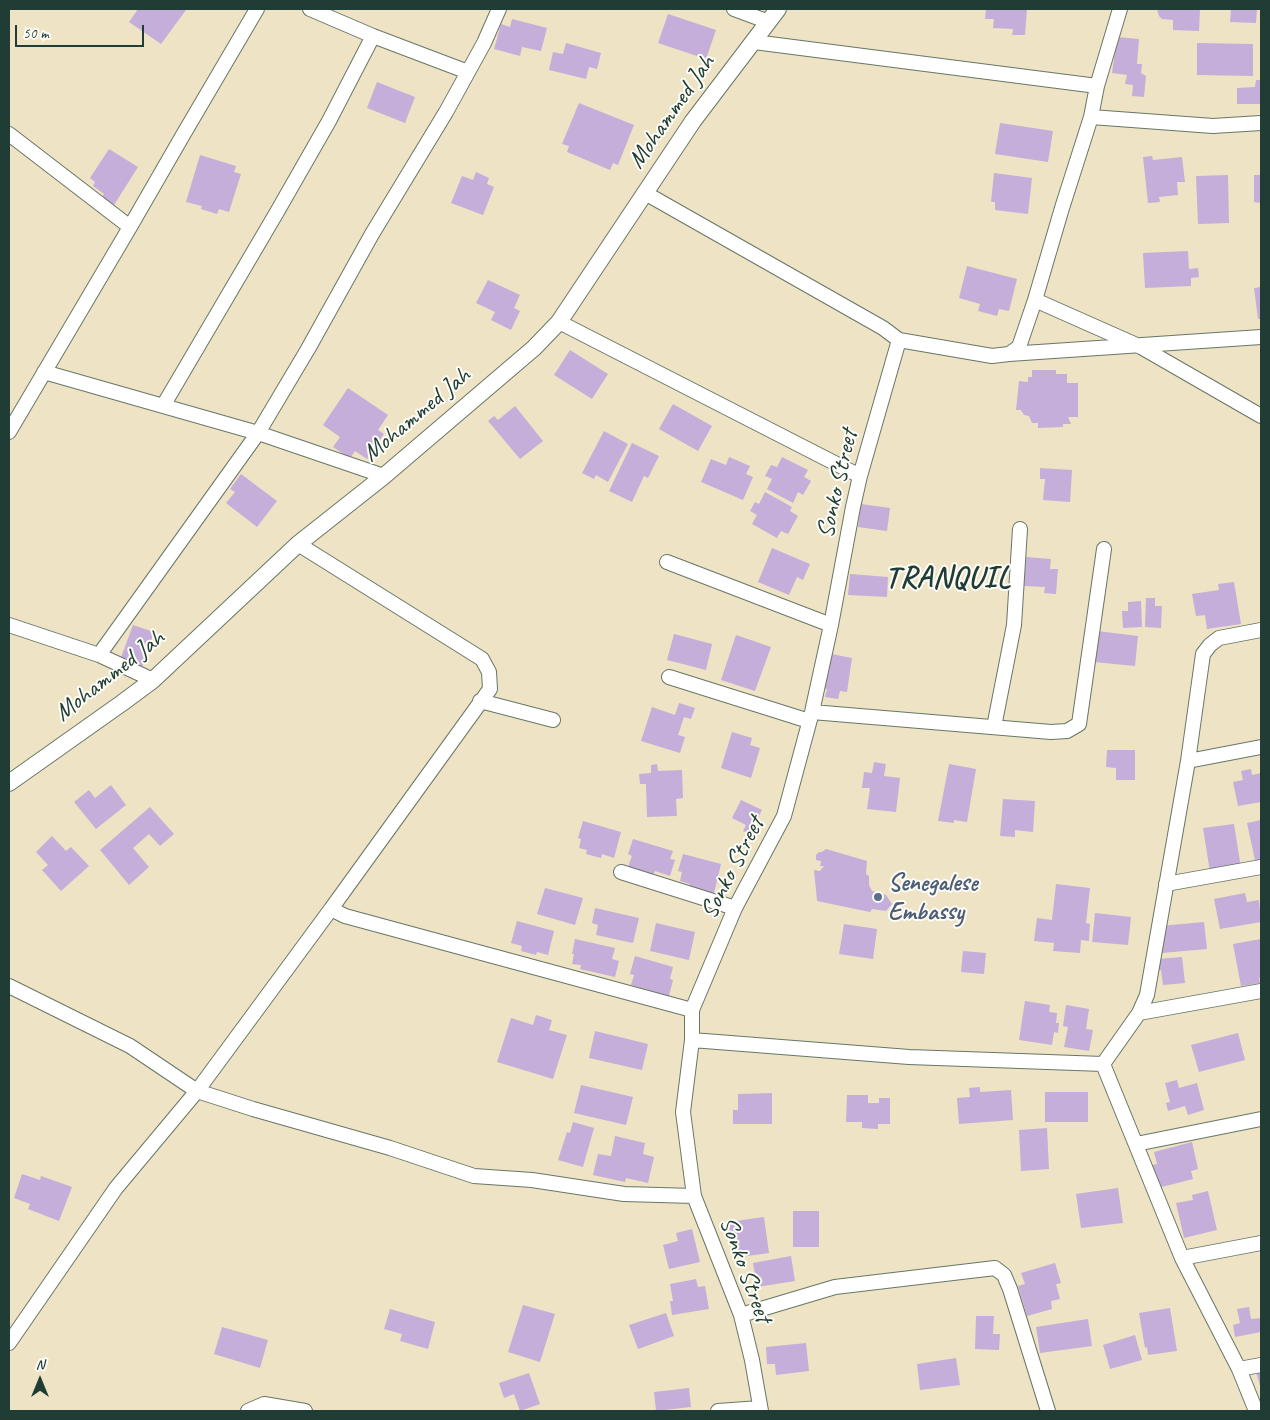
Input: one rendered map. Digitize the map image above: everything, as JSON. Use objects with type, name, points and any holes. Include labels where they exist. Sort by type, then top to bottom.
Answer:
[{"type":"street","points":[[9,432],[257,9]]},
{"type":"street","points":[[310,9],[373,36],[468,72]]},
{"type":"street","points":[[99,655],[258,433],[372,234],[446,112],[484,43],[499,9]]},
{"type":"street","points":[[734,9],[773,15]]},
{"type":"street","points":[[1009,354],[1019,347],[1035,300],[1091,117],[1097,86],[1120,9]]},
{"type":"street","name":"Mohammed Jah","points":[[9,783],[153,680],[298,544],[384,476],[534,348],[559,322],[693,121],[773,15]]},
{"type":"street","points":[[163,406],[329,121],[373,36]]},
{"type":"street","points":[[754,42],[1097,86]]},
{"type":"street","points":[[1091,117],[1213,126],[1261,123]]},
{"type":"street","points":[[9,134],[130,227]]},
{"type":"street","points":[[645,193],[883,328],[898,340],[992,356],[1261,336]]},
{"type":"street","points":[[1035,300],[1137,345],[1261,416]]},
{"type":"street","points":[[559,322],[860,476]]},
{"type":"street","name":"Sonko Street","points":[[761,1409],[741,1315],[694,1196],[682,1112],[692,1040],[692,1010],[735,908],[784,816],[811,717],[832,625],[860,476],[898,340]]},
{"type":"street","points":[[44,372],[258,433],[384,476]]},
{"type":"street","points":[[994,726],[1014,625],[1020,529]]},
{"type":"street","points":[[9,1343],[116,1188],[197,1091],[490,689],[489,672],[482,660],[298,544]]},
{"type":"street","points":[[668,677],[811,717],[994,726],[1050,732],[1067,731],[1079,724],[1104,549]]},
{"type":"street","points":[[667,562],[832,625]]},
{"type":"street","points":[[9,624],[99,655],[153,680]]},
{"type":"street","points":[[1103,1064],[1139,1012],[1147,995],[1188,761],[1203,654],[1219,638],[1261,630]]},
{"type":"street","points":[[480,701],[553,720]]},
{"type":"street","points":[[1188,761],[1261,747]]},
{"type":"street","points":[[1166,884],[1261,867]]},
{"type":"street","points":[[621,872],[735,908]]},
{"type":"street","points":[[331,909],[345,916],[692,1010]]},
{"type":"street","points":[[9,986],[130,1046],[197,1091],[253,1109],[390,1148],[474,1176],[532,1180],[624,1194],[694,1196]]},
{"type":"street","points":[[1139,1012],[1261,991]]},
{"type":"street","points":[[692,1040],[908,1057],[1103,1064]]},
{"type":"street","points":[[1103,1064],[1182,1258],[1239,1369],[1256,1411]]},
{"type":"street","points":[[1136,1144],[1261,1119]]},
{"type":"street","points":[[1182,1258],[1261,1242]]},
{"type":"street","points":[[741,1315],[834,1287],[995,1268],[1004,1275],[1010,1289],[1048,1411]]},
{"type":"street","points":[[1239,1369],[1261,1364]]},
{"type":"street","points":[[248,1411],[264,1404],[305,1411]]},
{"type":"street","points":[[718,1411],[761,1409]]},
{"type":"building","points":[[138,9],[186,10],[161,44],[129,22]]},
{"type":"building","points":[[986,9],[1027,9],[1025,35],[1012,35],[1013,29],[993,28],[994,19],[985,19]]},
{"type":"building","points":[[1157,9],[1200,9],[1199,31],[1173,30],[1173,20],[1162,19]]},
{"type":"building","points":[[1231,9],[1257,9],[1256,23],[1230,22]]},
{"type":"building","points":[[668,14],[716,30],[706,59],[658,43]]},
{"type":"building","points":[[512,19],[547,28],[541,51],[522,47],[520,56],[494,49],[501,24],[510,27]]},
{"type":"building","points":[[1117,37],[1139,39],[1137,64],[1142,64],[1141,73],[1146,76],[1144,97],[1132,96],[1133,85],[1125,84],[1127,75],[1112,73]]},
{"type":"building","points":[[566,43],[601,53],[597,69],[589,67],[586,79],[549,70],[553,52],[563,54]]},
{"type":"building","points":[[1197,43],[1253,44],[1253,76],[1197,75]]},
{"type":"building","points":[[1256,80],[1261,80],[1261,104],[1237,104],[1237,88],[1255,87]]},
{"type":"building","points":[[377,82],[415,97],[405,123],[367,108]]},
{"type":"building","points":[[579,103],[634,125],[618,165],[613,163],[610,170],[567,152],[569,146],[562,144]]},
{"type":"building","points":[[1000,123],[1053,131],[1048,162],[995,154]]},
{"type":"building","points":[[109,149],[138,167],[114,205],[102,197],[104,194],[93,186],[95,182],[90,178]]},
{"type":"building","points":[[200,155],[236,166],[234,172],[241,174],[229,212],[219,209],[217,214],[201,209],[202,206],[186,202]]},
{"type":"building","points":[[1152,156],[1153,160],[1182,157],[1185,182],[1177,182],[1178,195],[1159,197],[1160,202],[1148,203],[1143,157]]},
{"type":"building","points":[[476,172],[489,178],[487,184],[494,187],[483,215],[451,203],[462,176],[473,180]]},
{"type":"building","points":[[994,173],[1032,178],[1028,214],[995,210],[995,202],[991,202]]},
{"type":"building","points":[[1228,175],[1229,223],[1198,224],[1196,176]]},
{"type":"building","points":[[1254,175],[1261,175],[1261,203],[1254,202]]},
{"type":"building","points":[[1188,251],[1189,269],[1198,268],[1199,277],[1191,278],[1191,286],[1145,288],[1143,253]]},
{"type":"building","points":[[967,266],[1017,279],[1009,311],[999,309],[997,316],[978,311],[980,304],[959,298]]},
{"type":"building","points":[[488,280],[520,295],[514,308],[520,311],[511,330],[491,320],[495,312],[476,303]]},
{"type":"building","points":[[1261,287],[1261,319],[1258,319],[1254,288]]},
{"type":"building","points":[[570,350],[608,374],[592,399],[554,375]]},
{"type":"building","points":[[1032,370],[1056,370],[1056,374],[1067,374],[1067,383],[1078,383],[1078,417],[1068,417],[1071,424],[1063,424],[1063,427],[1038,428],[1038,423],[1032,423],[1029,416],[1024,415],[1021,410],[1016,410],[1019,381],[1028,382],[1028,377],[1032,377]]},
{"type":"building","points":[[348,388],[388,415],[378,430],[384,434],[367,459],[355,451],[350,458],[333,447],[340,437],[323,425]]},
{"type":"building","points":[[673,404],[712,426],[698,451],[659,429]]},
{"type":"building","points":[[515,406],[543,441],[520,459],[488,421],[494,416],[498,420]]},
{"type":"building","points":[[604,431],[628,444],[608,482],[596,475],[594,479],[582,473]]},
{"type":"building","points":[[632,443],[659,456],[648,478],[644,476],[632,502],[609,491]]},
{"type":"building","points":[[729,457],[750,466],[746,474],[753,477],[743,500],[701,482],[711,459],[726,465]]},
{"type":"building","points":[[782,457],[808,470],[804,477],[811,481],[803,495],[798,492],[793,503],[767,489],[772,479],[765,476],[771,465],[777,467]]},
{"type":"building","points":[[1040,468],[1072,470],[1070,502],[1043,500],[1045,479],[1040,479]]},
{"type":"building","points":[[241,474],[277,501],[257,527],[226,503],[235,492],[230,489]]},
{"type":"building","points":[[765,492],[792,507],[790,511],[798,516],[788,534],[781,531],[777,538],[752,524],[757,515],[750,511],[755,502],[759,504]]},
{"type":"building","points":[[861,504],[890,508],[887,531],[858,527]]},
{"type":"building","points":[[772,548],[810,564],[803,580],[797,577],[789,595],[758,582]]},
{"type":"building","points":[[1026,557],[1051,559],[1050,569],[1058,569],[1056,594],[1044,593],[1045,587],[1024,586]]},
{"type":"building","points":[[850,574],[888,577],[887,597],[848,595]]},
{"type":"building","points":[[1234,582],[1241,624],[1207,629],[1205,615],[1196,616],[1192,594],[1219,590],[1218,584]]},
{"type":"building","points":[[1146,598],[1155,598],[1155,606],[1162,606],[1161,628],[1145,627]]},
{"type":"building","points":[[1141,601],[1142,627],[1123,628],[1122,611],[1128,611],[1128,602]]},
{"type":"building","points":[[133,625],[154,632],[142,668],[120,660]]},
{"type":"building","points":[[1097,631],[1138,636],[1135,666],[1094,662]]},
{"type":"building","points":[[674,634],[712,644],[706,670],[667,660]]},
{"type":"building","points":[[736,635],[771,647],[755,691],[721,680]]},
{"type":"building","points":[[826,653],[852,658],[847,692],[840,691],[838,699],[825,697],[827,689],[820,688]]},
{"type":"building","points":[[679,703],[695,708],[691,719],[684,717],[678,735],[685,737],[680,753],[641,741],[652,707],[675,715]]},
{"type":"building","points":[[732,732],[752,738],[750,745],[760,748],[751,778],[721,768]]},
{"type":"building","points":[[1107,750],[1135,750],[1135,780],[1116,780],[1116,768],[1106,767]]},
{"type":"building","points":[[874,762],[886,764],[884,776],[900,778],[896,812],[867,809],[870,788],[862,788],[864,772],[872,773]]},
{"type":"building","points":[[657,764],[658,771],[682,770],[683,798],[676,799],[677,816],[647,817],[646,784],[640,784],[639,774],[651,773],[651,765]]},
{"type":"building","points":[[949,764],[976,769],[967,822],[954,820],[954,823],[938,821]]},
{"type":"building","points":[[1251,769],[1252,775],[1261,773],[1261,802],[1238,806],[1233,782],[1243,780],[1241,771]]},
{"type":"building","points":[[111,785],[126,805],[96,829],[74,802],[89,790],[95,798]]},
{"type":"building","points":[[1003,799],[1035,801],[1033,832],[1015,830],[1015,837],[1000,836]]},
{"type":"building","points":[[741,800],[762,810],[750,834],[743,831],[746,825],[732,818]]},
{"type":"building","points":[[150,807],[174,834],[160,846],[149,834],[133,848],[149,867],[129,885],[100,850]]},
{"type":"building","points":[[1261,820],[1261,864],[1256,865],[1247,823]]},
{"type":"building","points":[[583,821],[621,832],[614,858],[602,854],[601,858],[586,854],[587,850],[579,848],[581,839],[578,838]]},
{"type":"building","points":[[1234,824],[1241,868],[1210,872],[1203,828]]},
{"type":"building","points":[[52,836],[66,851],[71,847],[89,866],[61,891],[42,870],[48,865],[36,852]]},
{"type":"building","points":[[633,839],[673,851],[670,859],[675,860],[670,876],[655,871],[653,875],[628,867],[632,856],[628,854]]},
{"type":"building","points":[[826,849],[867,861],[866,874],[869,876],[869,885],[872,891],[886,895],[892,904],[886,911],[872,909],[870,912],[817,901],[814,870],[820,871],[824,866],[820,866],[821,861],[816,860],[816,855]]},
{"type":"building","points":[[683,854],[721,864],[714,893],[689,887],[690,884],[680,881],[682,872],[678,871]]},
{"type":"building","points":[[1056,884],[1090,888],[1086,923],[1090,924],[1089,941],[1081,940],[1080,953],[1053,951],[1054,943],[1034,941],[1037,918],[1052,920]]},
{"type":"building","points":[[545,888],[583,898],[575,925],[537,914]]},
{"type":"building","points":[[1245,893],[1247,902],[1259,900],[1261,922],[1220,929],[1214,899]]},
{"type":"building","points":[[595,908],[639,918],[633,943],[596,935],[598,925],[592,923]]},
{"type":"building","points":[[1095,913],[1131,917],[1128,945],[1092,942]]},
{"type":"building","points":[[517,921],[554,931],[548,955],[537,952],[536,955],[521,951],[522,946],[511,943]]},
{"type":"building","points":[[1204,922],[1207,949],[1162,953],[1160,926]]},
{"type":"building","points":[[656,923],[695,932],[689,960],[650,951]]},
{"type":"building","points":[[844,924],[877,929],[873,959],[839,954]]},
{"type":"building","points":[[575,939],[615,948],[612,959],[619,961],[615,977],[580,969],[581,965],[572,964]]},
{"type":"building","points":[[1261,939],[1260,983],[1241,986],[1233,944]]},
{"type":"building","points":[[963,951],[986,953],[984,974],[961,972]]},
{"type":"building","points":[[635,956],[673,967],[670,979],[673,980],[669,996],[631,985],[634,975],[630,974]]},
{"type":"building","points":[[1182,957],[1185,983],[1163,985],[1161,970],[1158,971],[1157,959]]},
{"type":"building","points":[[1025,1001],[1050,1005],[1049,1012],[1057,1013],[1058,1033],[1054,1032],[1052,1045],[1019,1040]]},
{"type":"building","points":[[1066,1005],[1089,1009],[1086,1029],[1093,1030],[1089,1051],[1064,1047],[1068,1027],[1063,1026]]},
{"type":"building","points":[[536,1015],[552,1020],[549,1030],[567,1035],[553,1079],[497,1062],[511,1018],[533,1025]]},
{"type":"building","points":[[595,1031],[648,1044],[642,1070],[589,1058]]},
{"type":"building","points":[[1238,1033],[1245,1060],[1199,1072],[1191,1045]]},
{"type":"building","points":[[1177,1080],[1179,1088],[1197,1083],[1204,1110],[1188,1115],[1185,1106],[1168,1111],[1166,1103],[1170,1102],[1165,1083]]},
{"type":"building","points":[[581,1085],[633,1097],[626,1125],[574,1113]]},
{"type":"building","points":[[980,1087],[980,1092],[1011,1090],[1013,1120],[959,1124],[957,1098],[970,1097],[969,1088]]},
{"type":"building","points":[[1045,1092],[1088,1092],[1088,1122],[1045,1122]]},
{"type":"building","points":[[772,1093],[772,1124],[733,1124],[733,1110],[738,1110],[738,1094]]},
{"type":"building","points":[[847,1095],[868,1095],[868,1103],[879,1103],[879,1098],[890,1098],[890,1124],[878,1124],[878,1129],[862,1128],[862,1122],[846,1122]]},
{"type":"building","points":[[573,1122],[594,1128],[583,1167],[558,1160],[567,1132],[570,1133]]},
{"type":"building","points":[[1047,1128],[1049,1169],[1021,1171],[1019,1130]]},
{"type":"building","points":[[615,1136],[645,1143],[643,1154],[654,1157],[648,1183],[626,1178],[625,1182],[593,1175],[598,1154],[611,1156]]},
{"type":"building","points":[[1192,1142],[1198,1169],[1191,1171],[1193,1179],[1158,1188],[1152,1165],[1157,1164],[1154,1152]]},
{"type":"building","points":[[22,1174],[40,1180],[41,1176],[72,1187],[59,1221],[28,1209],[30,1204],[14,1198]]},
{"type":"building","points":[[1118,1188],[1123,1223],[1081,1228],[1076,1194]]},
{"type":"building","points":[[1208,1191],[1217,1230],[1184,1238],[1176,1203],[1193,1200],[1192,1195]]},
{"type":"building","points":[[793,1211],[819,1211],[819,1247],[793,1247]]},
{"type":"building","points":[[764,1217],[769,1253],[734,1258],[728,1222]]},
{"type":"building","points":[[692,1229],[700,1262],[669,1269],[663,1245],[678,1241],[676,1233]]},
{"type":"building","points":[[791,1256],[795,1281],[757,1287],[753,1263]]},
{"type":"building","points":[[1055,1263],[1061,1283],[1056,1284],[1060,1299],[1051,1301],[1052,1309],[1027,1316],[1018,1286],[1025,1284],[1021,1273]]},
{"type":"building","points":[[696,1279],[698,1287],[705,1286],[709,1309],[672,1315],[670,1301],[673,1301],[670,1284]]},
{"type":"building","points":[[523,1305],[555,1314],[540,1362],[508,1352]]},
{"type":"building","points":[[1249,1307],[1251,1319],[1261,1318],[1261,1332],[1235,1337],[1233,1325],[1240,1323],[1237,1309]]},
{"type":"building","points":[[1170,1308],[1177,1351],[1148,1355],[1139,1313]]},
{"type":"building","points":[[390,1309],[435,1322],[428,1349],[400,1341],[402,1334],[384,1329]]},
{"type":"building","points":[[666,1313],[674,1336],[638,1349],[629,1325]]},
{"type":"building","points":[[976,1316],[994,1316],[993,1334],[1000,1334],[999,1350],[975,1349]]},
{"type":"building","points":[[1088,1319],[1092,1346],[1040,1353],[1036,1327]]},
{"type":"building","points":[[222,1327],[268,1340],[260,1368],[214,1354]]},
{"type":"building","points":[[1135,1335],[1142,1360],[1110,1369],[1103,1345]]},
{"type":"building","points":[[806,1343],[809,1371],[776,1375],[775,1364],[767,1364],[766,1347]]},
{"type":"building","points":[[956,1358],[960,1385],[920,1390],[917,1364]]},
{"type":"building","points":[[1261,1371],[1261,1389],[1256,1372]]},
{"type":"building","points":[[529,1373],[540,1404],[520,1411],[514,1394],[504,1398],[499,1383]]},
{"type":"building","points":[[689,1388],[691,1407],[656,1411],[654,1392]]},
{"type":"place","name":"Senegalese Embassy","points":[[878,897]]},
{"type":"district","name":"TRANQUIL","points":[[948,579]]}]
